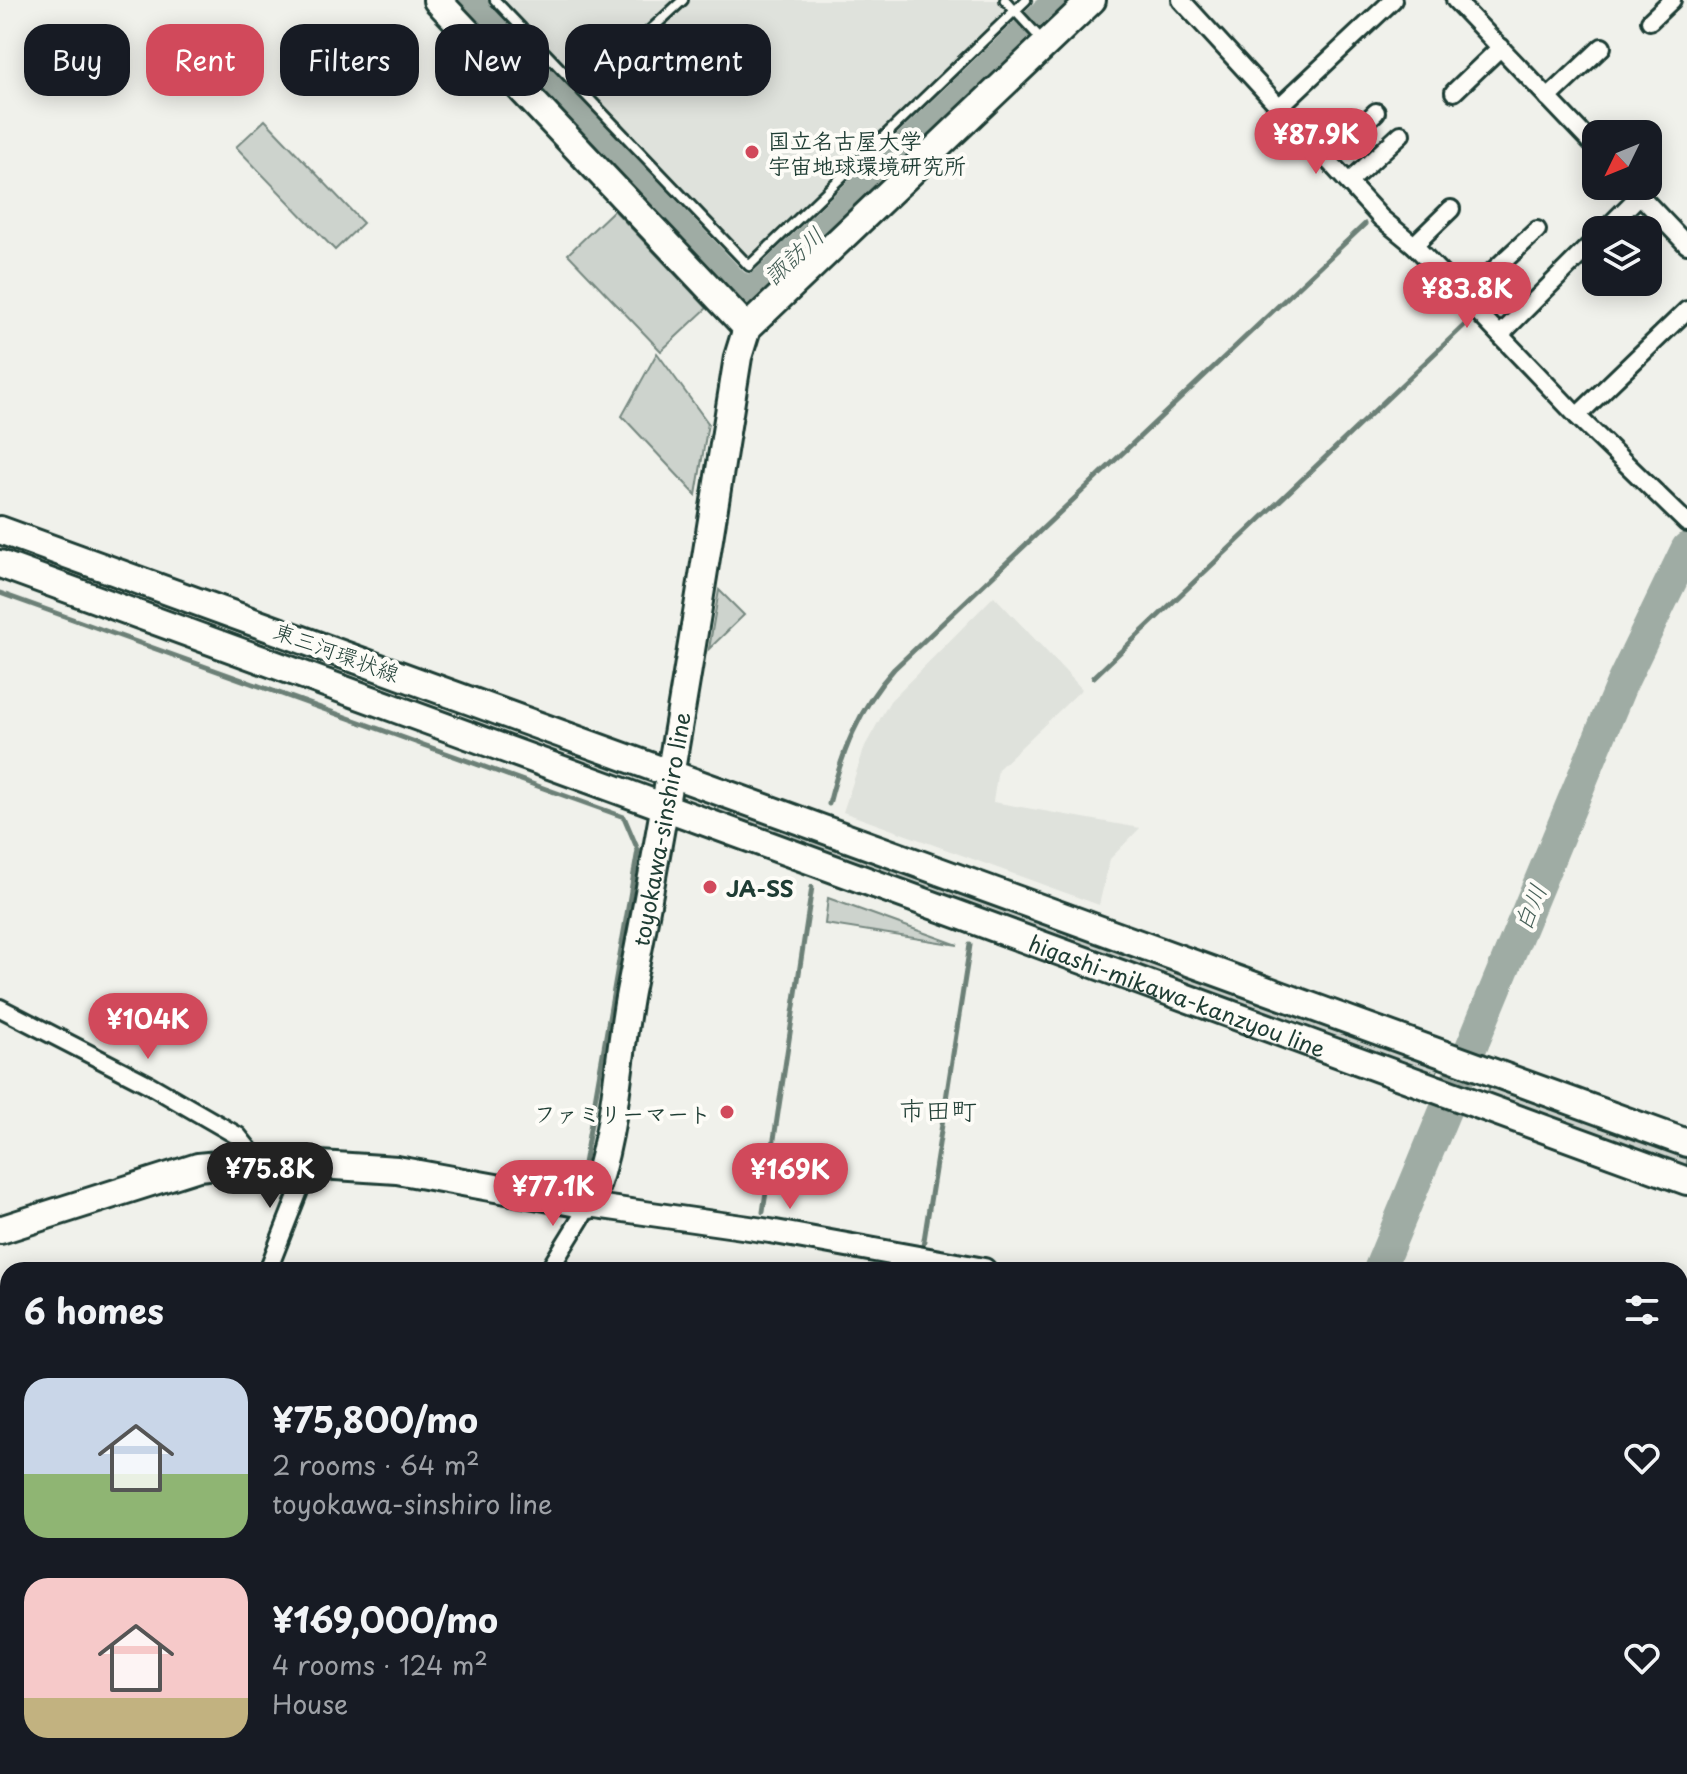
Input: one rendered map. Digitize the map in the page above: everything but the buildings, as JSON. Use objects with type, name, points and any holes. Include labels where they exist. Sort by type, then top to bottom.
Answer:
[{"type":"main road","points":[[437,0],[747,328],[1042,40],[1092,0]]},
{"type":"main road","name":"toyokawa-sinshiro line","points":[[589,1205],[604,1165],[627,1011],[673,774],[736,373],[747,328]]},
{"type":"main road","name":"東三河環状線","points":[[0,530],[673,774]]},
{"type":"main road","name":"東三河環状線","points":[[0,564],[667,809]]},
{"type":"main road","name":"higashi-mikawa-kanzyou line","points":[[673,774],[1687,1143]]},
{"type":"main road","name":"higashi-mikawa-kanzyou line","points":[[667,809],[1687,1181]]},
{"type":"main road","points":[[0,1230],[198,1167],[258,1161],[397,1170],[589,1205]]},
{"type":"street","points":[[1181,0],[1381,218],[1414,245],[1577,416],[1687,523]]},
{"type":"street","points":[[1278,108],[1393,0]]},
{"type":"street","points":[[1455,0],[1582,133]]},
{"type":"street","points":[[1650,21],[1672,0]]},
{"type":"street","points":[[1454,92],[1501,47]]},
{"type":"street","points":[[1548,98],[1602,47]]},
{"type":"street","points":[[1327,159],[1376,112]]},
{"type":"street","points":[[1349,182],[1401,134]]},
{"type":"street","points":[[1616,216],[1628,200]]},
{"type":"street","points":[[1645,200],[1687,245]]},
{"type":"street","points":[[1414,245],[1451,209]]},
{"type":"street","points":[[1464,298],[1537,230]]},
{"type":"street","points":[[1500,335],[1582,253]]},
{"type":"street","points":[[1577,416],[1687,310]]},
{"type":"street","points":[[0,1008],[148,1084],[238,1136],[258,1161]]},
{"type":"street","points":[[271,1262],[309,1165]]},
{"type":"street","points":[[554,1262],[589,1205],[770,1231],[940,1262]]},
{"type":"lane","points":[[495,0],[565,73]]},
{"type":"lane","points":[[657,24],[683,0]]},
{"type":"lane","points":[[1005,0],[1042,40]]},
{"type":"lane","points":[[587,96],[749,266],[1026,0]]},
{"type":"shaded area","name":"国立名古屋大学 宇宙地球環境研究所","points":[[467,0],[1050,0],[749,285],[735,280],[549,86],[549,24],[490,24]]},
{"type":"shaded area","points":[[265,120],[363,223],[335,250],[236,147]]},
{"type":"shaded area","points":[[614,210],[707,308],[661,351],[568,254]]},
{"type":"shaded area","points":[[657,353],[708,423],[696,495],[622,416]]},
{"type":"shaded area","points":[[719,590],[744,615],[709,649]]},
{"type":"shaded area","points":[[994,596],[1082,689],[998,769],[993,802],[1140,828],[1110,859],[1099,905],[843,812],[865,746],[890,701]]},
{"type":"shaded area","points":[[721,796],[1441,1061],[1434,1080],[718,812]]},
{"type":"shaded area","points":[[828,898],[958,945],[825,924]]},
{"type":"shaded area","points":[[1494,1079],[1687,1149],[1687,1173],[1484,1099]]},
{"type":"waterway","name":"諏訪川","points":[[466,0],[735,286],[748,291],[763,285],[1060,0]]},
{"type":"waterway","points":[[829,804],[853,732],[870,700],[894,669],[1365,224]]},
{"type":"waterway","points":[[1094,677],[1472,318]]},
{"type":"waterway","name":"白川","points":[[1382,1262],[1621,685],[1687,548]]},
{"type":"waterway","points":[[0,593],[624,817],[638,850],[584,1164],[571,1176],[562,1178],[517,1172]]},
{"type":"waterway","points":[[763,1212],[812,887]]},
{"type":"waterway","points":[[922,1253],[970,945]]},
{"type":"place","name":"国立名古屋大学 宇宙地球環境研究所","points":[[752,152]]},
{"type":"place","name":"JA-SS","points":[[710,887]]},
{"type":"place","name":"ファミリーマート","points":[[727,1112]]},
{"type":"district","name":"市田町","points":[[938,1109]]}]
